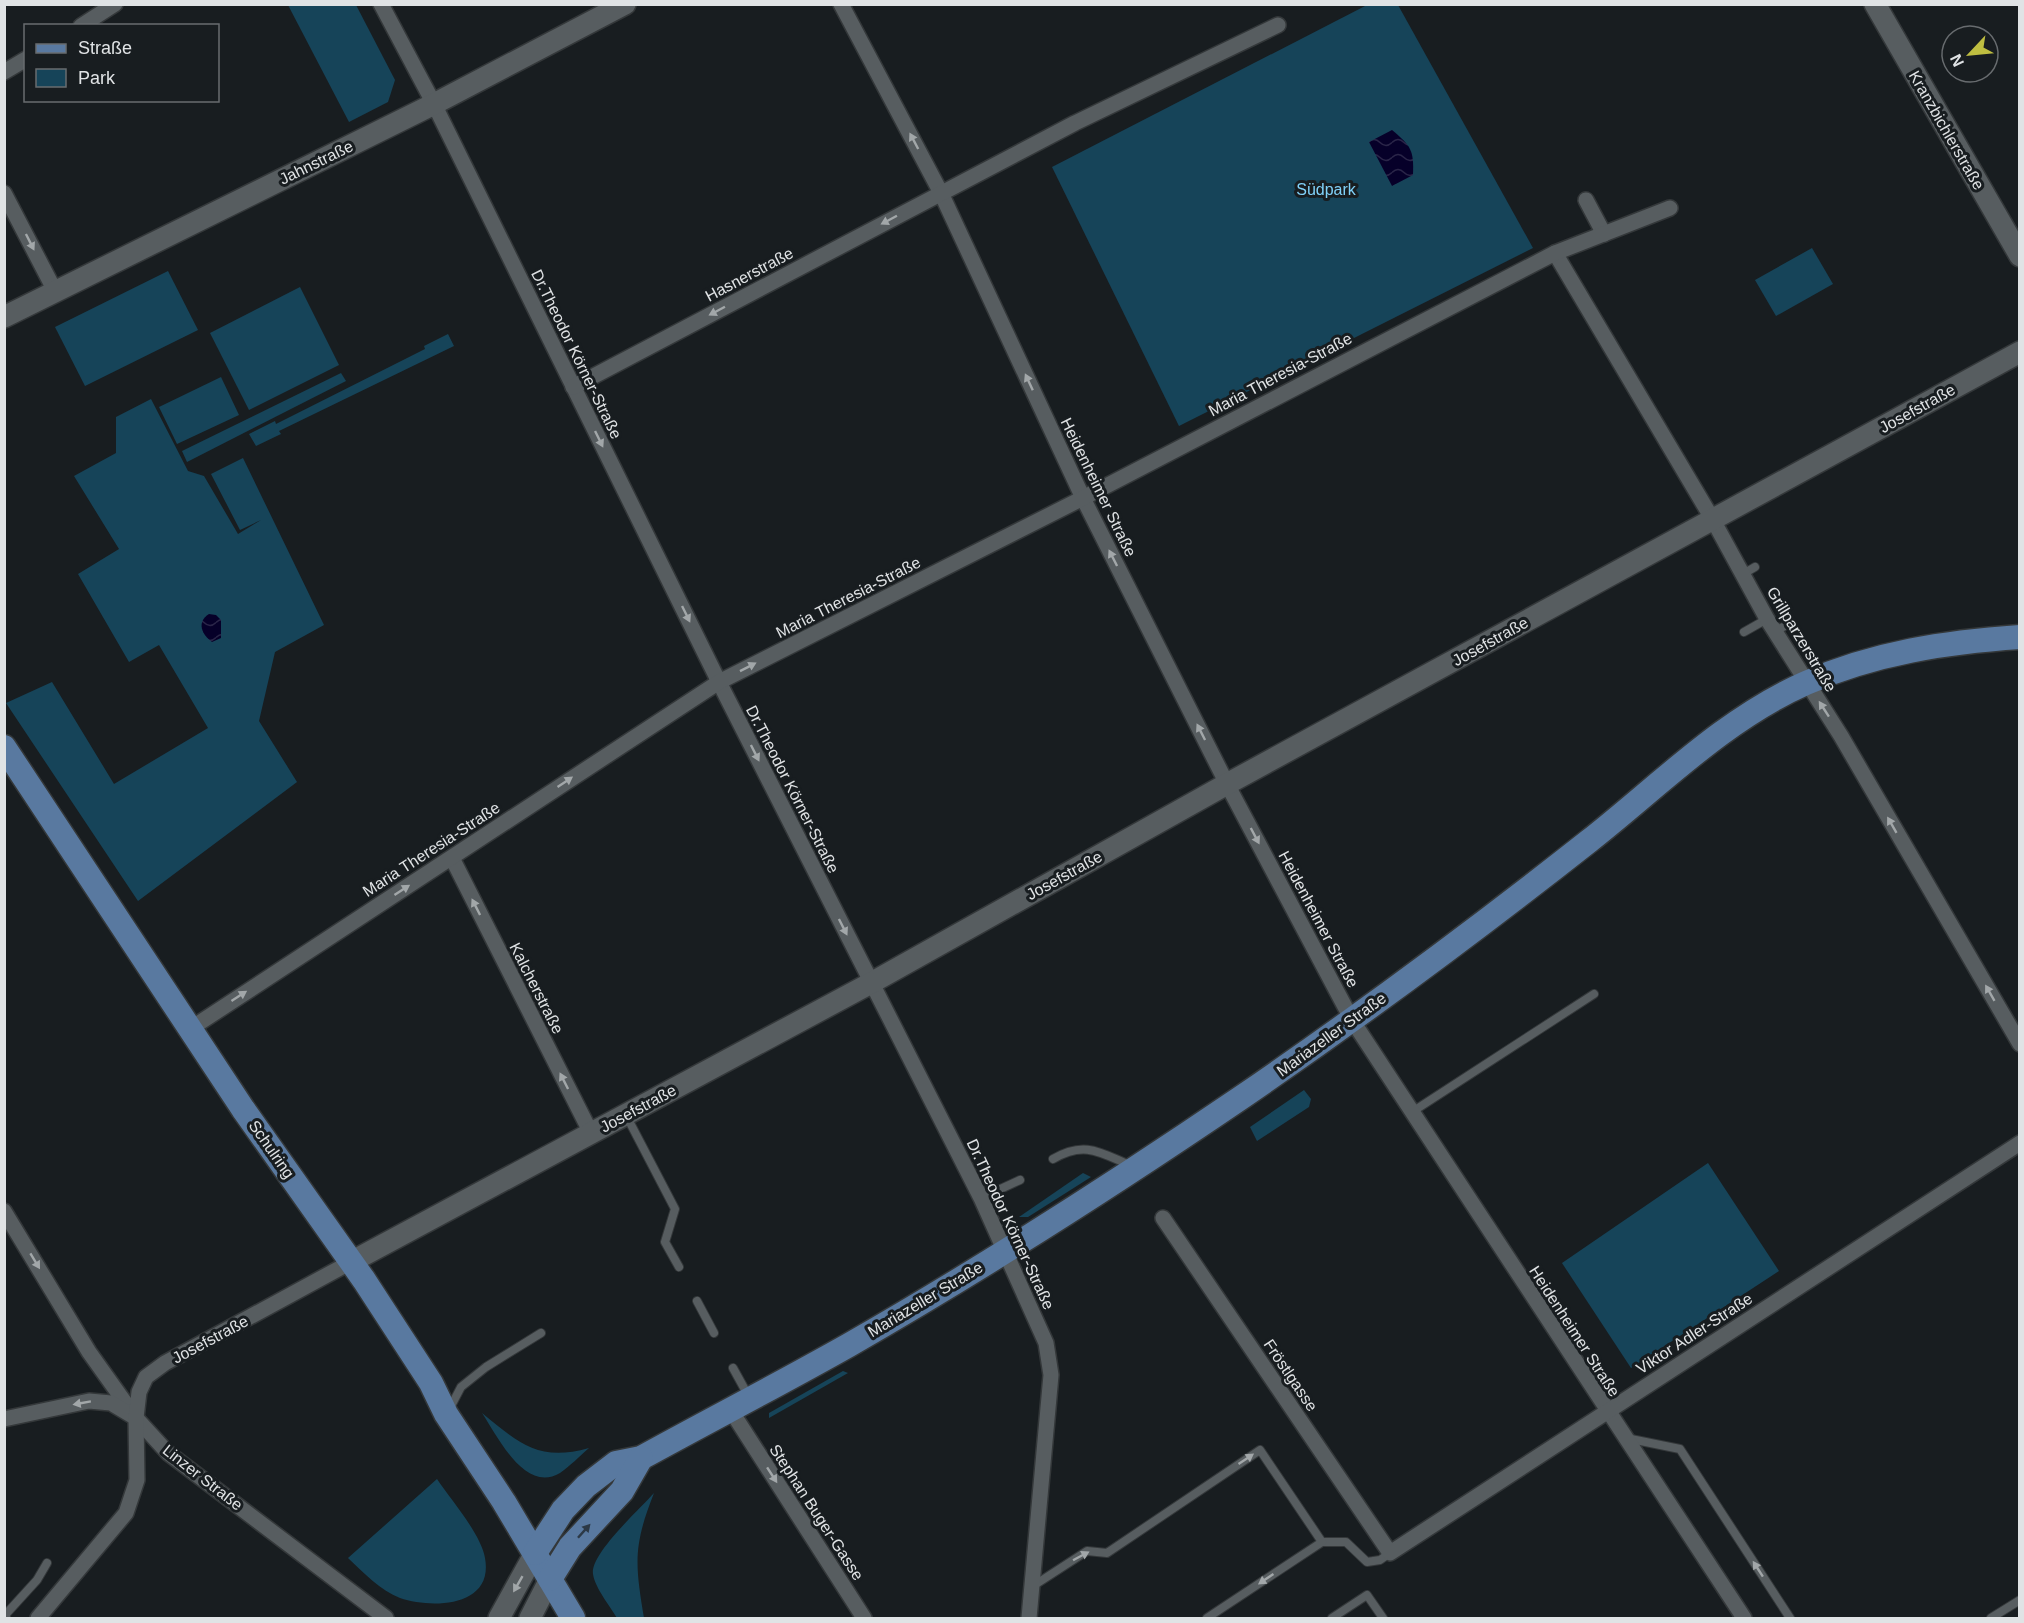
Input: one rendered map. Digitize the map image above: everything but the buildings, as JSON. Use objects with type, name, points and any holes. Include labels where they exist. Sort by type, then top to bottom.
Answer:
[{"type":"main road","name":"Mariazeller Straße","points":[[535,1553],[563,1510],[586,1486],[616,1463],[641,1458],[740,1411],[1137,1167],[1352,1020],[1589,841],[1735,722],[1806,683],[1857,663],[1901,652],[2019,637]]},
{"type":"main road","name":"Schulring","points":[[4,747],[190,1029],[351,1262],[431,1383],[446,1414],[550,1579]]},
{"type":"main road","points":[[573,1618],[550,1579],[570,1547],[622,1491],[641,1458]]},
{"type":"street","points":[[84,24],[115,4]]},
{"type":"street","name":"Dr.Theodor Körner-Straße","points":[[381,4],[434,104],[719,682],[981,1198],[1046,1343],[1050,1360],[1029,1618]]},
{"type":"street","name":"Jahnstraße","points":[[4,317],[434,104],[625,4]]},
{"type":"street","name":"Heidenheimer Straße","points":[[841,4],[941,193],[1083,498],[1227,784],[1352,1020],[1623,1438],[1744,1618]]},
{"type":"street","name":"Kranzbichlerstraße","points":[[1875,4],[2019,256]]},
{"type":"street","points":[[941,193],[1075,123],[1278,25]]},
{"type":"street","points":[[4,72],[24,60]]},
{"type":"street","points":[[4,193],[55,291]]},
{"type":"street","name":"Hasnerstraße","points":[[573,387],[941,193]]},
{"type":"street","points":[[1586,200],[1604,234]]},
{"type":"street","name":"Maria Theresia-Straße","points":[[190,1029],[719,682],[1083,498],[1555,253],[1670,208]]},
{"type":"street","name":"Grillparzerstraße","points":[[1555,253],[1713,520],[1749,571],[1806,683],[1841,736],[2019,1044]]},
{"type":"street","name":"Josefstraße","points":[[38,1618],[126,1513],[137,1480],[136,1418],[139,1392],[146,1377],[152,1372],[351,1262],[871,983],[1227,784],[2019,352]]},
{"type":"street","name":"Kalcherstraße","points":[[452,858],[591,1133]]},
{"type":"street","name":"Viktor Adler-Straße","points":[[1389,1553],[2019,1143]]},
{"type":"street","points":[[4,1211],[89,1352],[136,1418]]},
{"type":"street","name":"Fröstlgasse","points":[[1163,1218],[1389,1553]]},
{"type":"street","name":"Linzer Straße","points":[[4,1419],[89,1401],[111,1403],[136,1418],[168,1453],[387,1618]]},
{"type":"street","name":"Stephan Buger-Gasse","points":[[740,1411],[864,1618]]},
{"type":"street","points":[[496,1617],[535,1553]]},
{"type":"street","points":[[530,1618],[550,1579]]},
{"type":"lane","points":[[1744,632],[1776,625]]},
{"type":"lane","points":[[1412,1112],[1594,994]]},
{"type":"lane","points":[[626,1114],[675,1209],[665,1242],[679,1267]]},
{"type":"lane","points":[[1053,1159],[1075,1149],[1091,1149],[1137,1167]]},
{"type":"lane","points":[[981,1198],[1020,1180]]},
{"type":"lane","points":[[697,1301],[714,1332]]},
{"type":"lane","points":[[446,1414],[461,1387],[486,1367],[541,1333]]},
{"type":"lane","points":[[733,1368],[740,1411]]},
{"type":"lane","points":[[1623,1438],[1680,1449],[1790,1618]]},
{"type":"lane","points":[[1031,1587],[1087,1551],[1107,1553],[1260,1450],[1322,1542]]},
{"type":"lane","points":[[1207,1618],[1322,1542],[1346,1542],[1367,1562],[1380,1560],[1389,1553]]},
{"type":"lane","points":[[6,1618],[6,1614],[37,1580],[48,1563]]},
{"type":"lane","points":[[1332,1618],[1367,1595],[1383,1618]]},
{"type":"lane","points":[[1991,1618],[2019,1600]]},
{"type":"green space","points":[[288,5],[356,5],[395,80],[388,102],[349,122]]},
{"type":"green space","name":"Südpark","points":[[1367,5],[1398,5],[1533,248],[1179,426],[1052,167]]},
{"type":"green space","points":[[1812,248],[1833,284],[1776,316],[1755,280]]},
{"type":"green space","points":[[168,271],[198,330],[85,386],[55,327]]},
{"type":"green space","points":[[300,287],[339,365],[249,410],[210,333]]},
{"type":"green space","points":[[448,334],[454,346],[279,431],[281,434],[256,446],[249,434],[275,421],[276,424],[425,349],[424,346]]},
{"type":"green space","points":[[341,373],[346,381],[187,462],[182,451]]},
{"type":"green space","points":[[221,377],[239,415],[177,444],[159,407]]},
{"type":"green space","points":[[151,399],[188,471],[204,476],[238,534],[261,520],[240,530],[211,474],[243,458],[324,625],[275,652],[259,721],[297,782],[138,901],[6,703],[52,682],[114,784],[208,728],[159,645],[129,662],[78,574],[119,549],[74,476],[116,453],[116,417]]},
{"type":"green space","points":[[1304,1090],[1311,1099],[1309,1107],[1257,1141],[1250,1127]]},
{"type":"green space","points":[[1708,1163],[1779,1271],[1631,1368],[1562,1263]]},
{"type":"green space","points":[[1083,1173],[1091,1177],[1028,1217],[1019,1217]]},
{"type":"green space","points":[[843,1371],[848,1373],[769,1418],[769,1413]]},
{"type":"green space","points":[[482,1413],[519,1441],[543,1451],[557,1453],[589,1448],[560,1473],[547,1477],[535,1476],[524,1470],[514,1460]]},
{"type":"green space","points":[[437,1479],[478,1538],[485,1558],[485,1574],[480,1586],[470,1595],[458,1600],[428,1603],[400,1598],[372,1581],[348,1558]]},
{"type":"green space","points":[[654,1493],[639,1542],[638,1569],[644,1618],[617,1618],[597,1585],[593,1574],[594,1565],[607,1544]]},
{"type":"water","points":[[1392,130],[1410,149],[1413,175],[1392,186],[1369,142]]},
{"type":"water","points":[[209,614],[216,615],[221,620],[221,638],[212,642],[205,636],[202,628],[205,617]]}]
